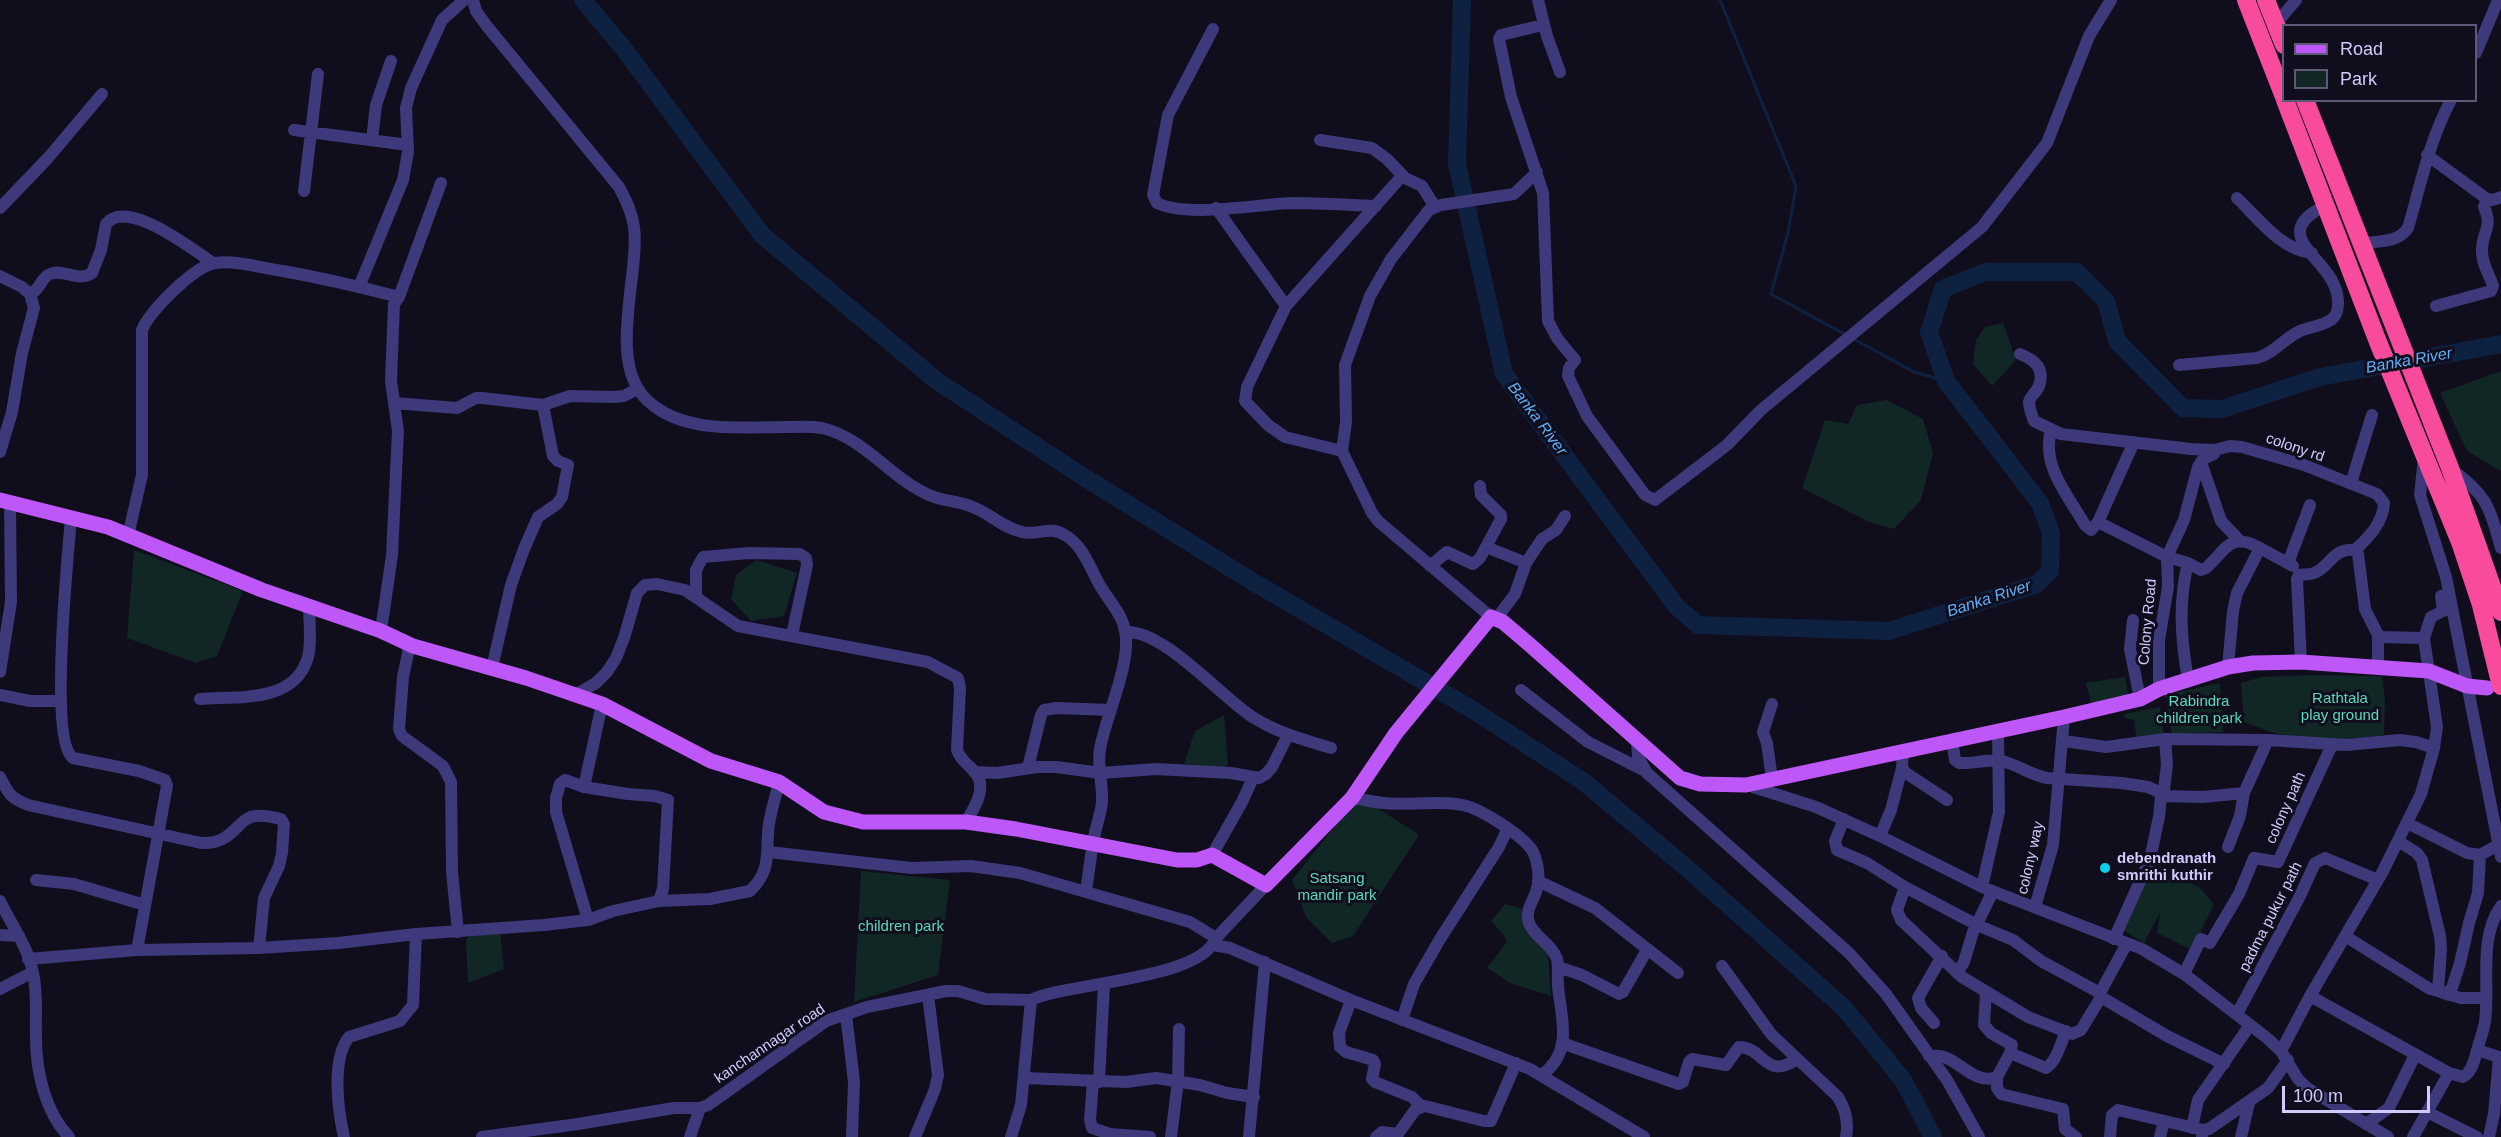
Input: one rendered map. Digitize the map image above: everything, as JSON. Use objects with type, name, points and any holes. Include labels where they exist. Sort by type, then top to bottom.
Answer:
[{"type":"highway","points":[[2246,0],[2282,94]]},
{"type":"highway","points":[[2266,0],[2282,42]]},
{"type":"highway","points":[[2285,102],[2378,342],[2468,565],[2488,633],[2494,687]]},
{"type":"highway","points":[[2306,102],[2433,423],[2501,612]]},
{"type":"main road","points":[[5,501],[108,528],[262,590],[381,631],[410,644],[602,704],[711,761],[779,782],[824,812],[863,822],[966,822],[1016,829],[1093,846],[1178,860],[1197,860],[1212,855],[1266,885],[1352,798],[1396,733],[1466,648],[1494,618],[1530,645],[1680,778],[1689,782],[1723,786],[1746,785],[2064,717],[2140,699],[2159,689],[2228,667],[2253,663],[2301,662],[2429,672],[2467,686],[2494,687]]},
{"type":"street","points":[[359,287],[403,180],[408,145],[406,108],[411,88],[442,20],[464,0]]},
{"type":"street","points":[[473,0],[476,11],[486,25],[612,179],[628,203],[634,230],[627,339],[631,375],[637,389],[649,402],[669,415],[687,422],[715,427],[800,427],[832,431],[849,438],[913,487],[931,496],[969,505],[1010,529],[1025,533],[1049,531],[1066,535],[1082,550],[1126,632],[1118,685],[1100,748],[1102,806],[1086,891]]},
{"type":"street","points":[[1538,0],[1543,25],[1560,72]]},
{"type":"street","points":[[1543,25],[1501,35],[1499,39],[1511,97],[1537,172],[1544,209],[1545,291],[1548,321],[1557,338],[1575,360],[1569,368],[1568,376],[1587,417],[1650,499],[1660,498],[1727,444],[1761,410],[1963,245],[1991,218],[2048,143],[2089,36],[2111,0]]},
{"type":"street","points":[[2276,25],[2296,0]]},
{"type":"street","points":[[2477,48],[2498,0]]},
{"type":"street","points":[[1213,29],[1168,116],[1153,195],[1157,203],[1165,207],[1215,208],[1291,203],[1376,206]]},
{"type":"street","points":[[372,140],[376,105],[391,61]]},
{"type":"street","points":[[304,191],[318,74]]},
{"type":"street","points":[[0,208],[48,158],[102,94]]},
{"type":"street","points":[[2362,243],[2394,239],[2403,236],[2408,228],[2427,155],[2437,127],[2450,102]]},
{"type":"street","points":[[294,130],[408,145]]},
{"type":"street","points":[[1320,140],[1372,148],[1387,159],[1402,176],[1422,186],[1436,204]]},
{"type":"street","points":[[2427,155],[2487,199],[2493,200],[2501,197]]},
{"type":"street","points":[[1537,172],[1514,194],[1436,204],[1423,216],[1391,259],[1370,296],[1345,366],[1346,422],[1342,451],[1378,521],[1494,618],[1515,594],[1526,563],[1542,539],[1556,530],[1565,516]]},
{"type":"street","points":[[1342,451],[1278,433],[1245,401],[1247,387],[1286,306],[1402,176]]},
{"type":"street","points":[[381,631],[392,555],[398,431],[391,381],[394,304],[399,297],[441,183]]},
{"type":"street","points":[[2237,198],[2284,244],[2302,252],[2312,253]]},
{"type":"street","points":[[2436,306],[2491,291],[2492,282],[2486,272],[2482,248],[2489,220],[2484,207],[2487,199]]},
{"type":"street","points":[[2179,364],[2257,358],[2269,354],[2299,331],[2332,319],[2337,313],[2338,293],[2331,277],[2302,241],[2300,232],[2302,224],[2325,205]]},
{"type":"street","points":[[1215,208],[1286,306]]},
{"type":"street","points":[[30,294],[39,288],[46,275],[52,273],[81,278],[92,273],[101,250],[106,224],[114,219],[133,218],[152,223],[213,264]]},
{"type":"street","points":[[128,536],[142,475],[142,330],[147,319],[156,309],[196,272],[213,264],[229,263],[269,268],[399,297]]},
{"type":"street","points":[[0,276],[22,287],[30,294],[34,308],[6,405],[0,452]]},
{"type":"street","points":[[2020,354],[2038,363],[2039,387],[2030,399],[2030,410],[2034,421],[2051,430],[2048,441],[2048,461],[2088,529],[2095,527],[2098,522],[2134,442]]},
{"type":"street","points":[[394,403],[456,408],[476,398],[482,398],[543,405],[570,396],[624,396],[637,389]]},
{"type":"street","points":[[492,668],[511,585],[524,549],[538,518],[557,504],[565,486],[568,465],[555,459],[552,452],[550,428],[543,405]]},
{"type":"street","points":[[2351,483],[2372,415]]},
{"type":"street","name":"colony rd","points":[[2051,430],[2061,434],[2134,442],[2215,450],[2230,446],[2259,451],[2351,483],[2378,494],[2384,503],[2375,529],[2355,550]]},
{"type":"street","points":[[2215,450],[2214,454],[2201,461],[2221,521],[2239,540]]},
{"type":"street","points":[[2407,824],[2452,847],[2480,855],[2499,851],[2446,581],[2420,495],[2424,454]]},
{"type":"street","name":"Colony Road","points":[[2159,689],[2159,640],[2168,587],[2167,557],[2184,520],[2201,461]]},
{"type":"street","points":[[2450,468],[2483,497],[2501,548]]},
{"type":"street","points":[[1430,566],[1447,552],[1473,564],[1480,558],[1501,515],[1481,495],[1480,486]]},
{"type":"street","points":[[0,672],[12,602],[12,545],[5,501]]},
{"type":"street","points":[[2288,563],[2310,505]]},
{"type":"street","points":[[71,518],[63,618],[60,701],[69,755],[73,758],[139,771],[165,780],[168,793],[158,834],[137,950]]},
{"type":"street","points":[[2098,522],[2167,557],[2188,563],[2201,570],[2206,568],[2231,543],[2239,540],[2248,541],[2288,563],[2301,574]]},
{"type":"street","points":[[0,557],[12,545]]},
{"type":"street","points":[[1486,547],[1526,563]]},
{"type":"street","points":[[2228,667],[2231,621],[2237,593],[2260,548]]},
{"type":"street","points":[[2301,662],[2296,582],[2298,576],[2316,572],[2337,554],[2355,550],[2358,554],[2365,609],[2379,637],[2378,669]]},
{"type":"street","points":[[696,597],[696,570],[703,557],[749,553],[800,554],[806,558],[807,565],[792,635]]},
{"type":"street","points":[[2188,563],[2181,605],[2180,634],[2188,680]]},
{"type":"street","points":[[2110,1137],[2112,1115],[2118,1110],[2199,1132],[2210,1129],[2268,1088],[2285,1056],[2310,996],[2378,879],[2421,794],[2434,748],[2436,715],[2424,638],[2431,617],[2443,610],[2441,590],[2446,581]]},
{"type":"street","points":[[575,695],[596,683],[616,658],[637,593],[645,585],[657,584],[685,590],[738,626],[927,662],[958,678],[960,688],[957,750],[960,758],[980,781],[976,804],[966,822]]},
{"type":"street","points":[[200,699],[275,693],[290,685],[300,675],[308,657],[309,606]]},
{"type":"street","points":[[2133,620],[2130,649],[2140,699]]},
{"type":"street","points":[[1126,632],[1146,635],[1211,682],[1252,716],[1288,735],[1331,748]]},
{"type":"street","points":[[2379,637],[2424,638]]},
{"type":"street","points":[[410,644],[403,677],[399,729],[402,736],[443,766],[451,782],[452,872],[458,932]]},
{"type":"street","points":[[1521,690],[1588,742],[1647,773],[1849,953],[1886,994],[1961,1102],[1979,1137]]},
{"type":"street","points":[[0,695],[30,701],[60,701]]},
{"type":"street","points":[[584,787],[602,704]]},
{"type":"street","points":[[1772,704],[1763,732],[1767,743],[1772,779]]},
{"type":"street","points":[[1028,768],[1044,710],[1056,708],[1111,710]]},
{"type":"street","name":"colony way","points":[[2035,907],[2053,846],[2064,741],[2064,717]]},
{"type":"street","points":[[1957,973],[1965,962],[1988,889],[1999,812],[1998,731]]},
{"type":"street","points":[[974,772],[997,773],[1028,768],[1056,767],[1101,773],[1156,769],[1231,773],[1253,778],[1266,774],[1288,735]]},
{"type":"street","points":[[2064,741],[2106,747],[2165,739],[2268,740],[2347,746],[2399,740],[2416,742],[2434,748]]},
{"type":"street","points":[[2115,936],[2150,858],[2155,840],[2160,794],[2165,784],[2165,739]]},
{"type":"street","points":[[1637,740],[1638,757],[1647,773]]},
{"type":"street","points":[[1952,740],[1954,760],[1959,763],[2000,761],[2018,766],[2036,776],[2088,783],[2122,783],[2148,787],[2160,794],[2203,797],[2244,793]]},
{"type":"street","points":[[2228,847],[2240,816],[2244,793],[2268,740]]},
{"type":"street","name":"colony path","points":[[2184,974],[2201,939],[2210,943],[2239,894],[2254,858],[2278,862],[2332,745]]},
{"type":"street","points":[[1881,836],[1891,810],[1902,768],[1903,750]]},
{"type":"street","points":[[1902,768],[1947,800]]},
{"type":"street","points":[[0,777],[15,800],[81,818],[212,844],[222,841],[245,820],[254,816],[280,819],[284,824],[282,853],[279,866],[264,898],[259,948]]},
{"type":"street","points":[[1212,855],[1253,778]]},
{"type":"street","points":[[588,920],[556,812],[556,798],[560,784],[565,780],[584,787],[655,796],[668,800],[663,889],[659,901]]},
{"type":"street","points":[[28,959],[137,950],[259,948],[338,943],[416,934],[588,920],[613,911],[659,901],[710,899],[750,891],[764,874],[769,852],[769,825],[779,782]]},
{"type":"street","points":[[1746,785],[1816,807],[1988,889],[2115,936],[2126,945],[2142,949],[2184,974],[2237,1014],[2285,1056],[2298,1079],[2307,1088],[2388,1137]]},
{"type":"street","points":[[1352,798],[1381,803],[1469,807],[1507,830],[1533,850],[1537,861],[1538,882],[1529,906],[1528,920],[1551,948],[1558,967],[1564,1027],[1562,1043],[1552,1067],[1542,1075]]},
{"type":"street","points":[[1844,819],[1835,841],[1837,850],[1867,863],[1905,887],[1977,925],[2013,940],[2061,974],[2101,995],[2167,1036],[2224,1064]]},
{"type":"street","points":[[1402,1020],[1414,984],[1499,847],[1507,830]]},
{"type":"street","points":[[2398,841],[2417,853],[2422,860],[2441,943],[2442,993]]},
{"type":"street","points":[[769,852],[911,868],[971,866],[993,868],[1086,891],[1190,922],[1215,941],[1230,948],[1351,1000],[1542,1075],[1644,1137]]},
{"type":"street","points":[[2442,993],[2451,988],[2460,963],[2477,900],[2480,855]]},
{"type":"street","name":"padma pukur path","points":[[2237,1014],[2301,896],[2315,863],[2325,858],[2378,879]]},
{"type":"street","points":[[36,879],[74,884],[145,905]]},
{"type":"street","points":[[1538,882],[1595,908],[1678,973]]},
{"type":"street","name":"kanchannagar road","points":[[700,1108],[708,1105],[826,1021],[846,1014],[886,1002],[946,991],[958,991],[985,999],[1031,1000],[1142,977],[1195,959],[1215,941],[1266,885]]},
{"type":"street","points":[[1905,887],[1897,904],[1898,916],[1942,956],[1957,973],[2028,1017],[2074,1034],[2081,1030],[2126,945]]},
{"type":"street","points":[[0,901],[19,936],[33,972],[39,1070],[57,1124],[69,1137]]},
{"type":"street","points":[[2310,996],[2449,1073],[2463,1077],[2467,1075],[2485,1022],[2490,934],[2501,906]]},
{"type":"street","points":[[344,1137],[339,1118],[338,1072],[341,1051],[349,1037],[400,1021],[413,1005],[416,934]]},
{"type":"street","points":[[0,935],[19,936]]},
{"type":"street","points":[[2345,936],[2430,988],[2461,998],[2486,998]]},
{"type":"street","points":[[1558,967],[1582,975],[1619,994],[1647,950]]},
{"type":"street","points":[[1934,1023],[1921,1008],[1918,998],[1942,956]]},
{"type":"street","points":[[1250,1137],[1265,962]]},
{"type":"street","points":[[1722,966],[1771,1034],[1838,1097],[1847,1116],[1846,1137]]},
{"type":"street","points":[[0,989],[33,972]]},
{"type":"street","points":[[1104,984],[1090,1125],[1098,1130],[1119,1136],[1150,1137]]},
{"type":"street","points":[[1986,992],[1984,1025],[1991,1033],[2012,1045],[1997,1077],[1997,1088],[2001,1094],[2063,1108],[2065,1129],[2076,1137]]},
{"type":"street","points":[[915,1137],[935,1089],[938,1075],[928,994]]},
{"type":"street","points":[[1011,1137],[1018,1120],[1025,1078],[1031,1000]]},
{"type":"street","points":[[1351,1000],[1340,1033],[1340,1047],[1346,1052],[1373,1060],[1375,1064],[1372,1078],[1375,1083],[1412,1097],[1422,1107]]},
{"type":"street","points":[[846,1014],[854,1082],[852,1137]]},
{"type":"street","points":[[2199,1132],[2198,1100],[2250,1025]]},
{"type":"street","points":[[1171,1137],[1178,1081],[1179,1029]]},
{"type":"street","points":[[2010,1053],[2046,1068],[2054,1059],[2066,1031]]},
{"type":"street","points":[[1562,1043],[1679,1084],[1683,1082],[1692,1059],[1726,1065],[1739,1047],[1747,1048],[1761,1060],[1778,1068],[1786,1067],[1797,1059]]},
{"type":"street","points":[[2477,1050],[2499,1057],[2494,1114],[2489,1137]]},
{"type":"street","points":[[2366,1124],[2389,1108],[2415,1054]]},
{"type":"street","points":[[1929,1056],[1946,1058],[1972,1075],[1989,1079],[1997,1077]]},
{"type":"street","points":[[1376,1137],[1382,1132],[1398,1134],[1411,1115],[1422,1107],[1432,1107],[1491,1121],[1516,1064]]},
{"type":"street","points":[[2413,1137],[2449,1073]]},
{"type":"street","points":[[1025,1078],[1126,1082],[1156,1078],[1178,1081],[1227,1094],[1254,1097]]},
{"type":"street","points":[[2241,1137],[2249,1102]]},
{"type":"street","points":[[482,1137],[674,1108],[700,1108],[690,1137]]},
{"type":"street","points":[[2427,1112],[2477,1137]]},
{"type":"street","points":[[2160,1137],[2164,1121]]},
{"type":"green space","points":[[2003,323],[2016,360],[1992,386],[1973,364],[1976,340],[1985,327]]},
{"type":"green space","points":[[2501,371],[2501,471],[2467,451],[2440,393]]},
{"type":"green space","points":[[1887,400],[1923,419],[1933,453],[1921,500],[1894,529],[1869,522],[1802,488],[1825,420],[1848,424],[1857,405]]},
{"type":"green space","points":[[134,550],[243,591],[217,656],[196,663],[127,638]]},
{"type":"green space","points":[[757,560],[797,573],[784,616],[751,621],[731,599],[736,575]]},
{"type":"green space","name":"Rathtala play ground","points":[[2382,676],[2385,700],[2384,735],[2345,739],[2293,737],[2244,722],[2241,683],[2262,677]]},
{"type":"green space","points":[[2125,677],[2129,699],[2092,707],[2086,683]]},
{"type":"green space","name":"Rabindra children park","points":[[2220,683],[2223,732],[2172,734],[2165,695]]},
{"type":"green space","points":[[2160,707],[2164,738],[2137,742],[2134,720],[2125,718],[2124,714]]},
{"type":"green space","points":[[1224,715],[1228,764],[1224,769],[1184,764],[1195,731]]},
{"type":"green space","name":"Satsang mandir park","points":[[1359,796],[1419,835],[1353,936],[1332,943],[1306,917],[1292,880]]},
{"type":"green space","name":"children park","points":[[861,871],[950,880],[938,975],[854,1002]]},
{"type":"green space","points":[[2174,875],[2200,888],[2214,904],[2192,950],[2157,933],[2160,913],[2144,943],[2123,930],[2148,878]]},
{"type":"green space","points":[[1505,904],[1521,908],[1528,925],[1548,952],[1551,996],[1510,983],[1487,968],[1507,942],[1504,935],[1491,921]]},
{"type":"green space","points":[[473,932],[500,932],[504,969],[468,983],[466,940]]},
{"type":"waterway","points":[[583,0],[624,49],[762,235],[937,381],[1079,474],[1250,580],[1473,710],[1584,782],[1688,869],[1844,1008],[1903,1080],[1933,1137]]},
{"type":"waterway","name":"Banka River","points":[[1462,0],[1457,164],[1504,374],[1676,606],[1698,625],[1889,631],[2037,584],[2050,571],[2051,533],[2040,503],[1946,381],[1929,332],[1943,289],[1985,272],[2077,272],[2106,301],[2117,341],[2183,408],[2222,409],[2320,377],[2501,344]]},
{"type":"waterway","points":[[1720,0],[1796,186],[1788,233],[1771,294],[1846,335]]},
{"type":"waterway","points":[[1852,338],[1914,372],[1946,381]]},
{"type":"place","name":"debendranath smrithi kuthir","points":[[2105,868]]}]
